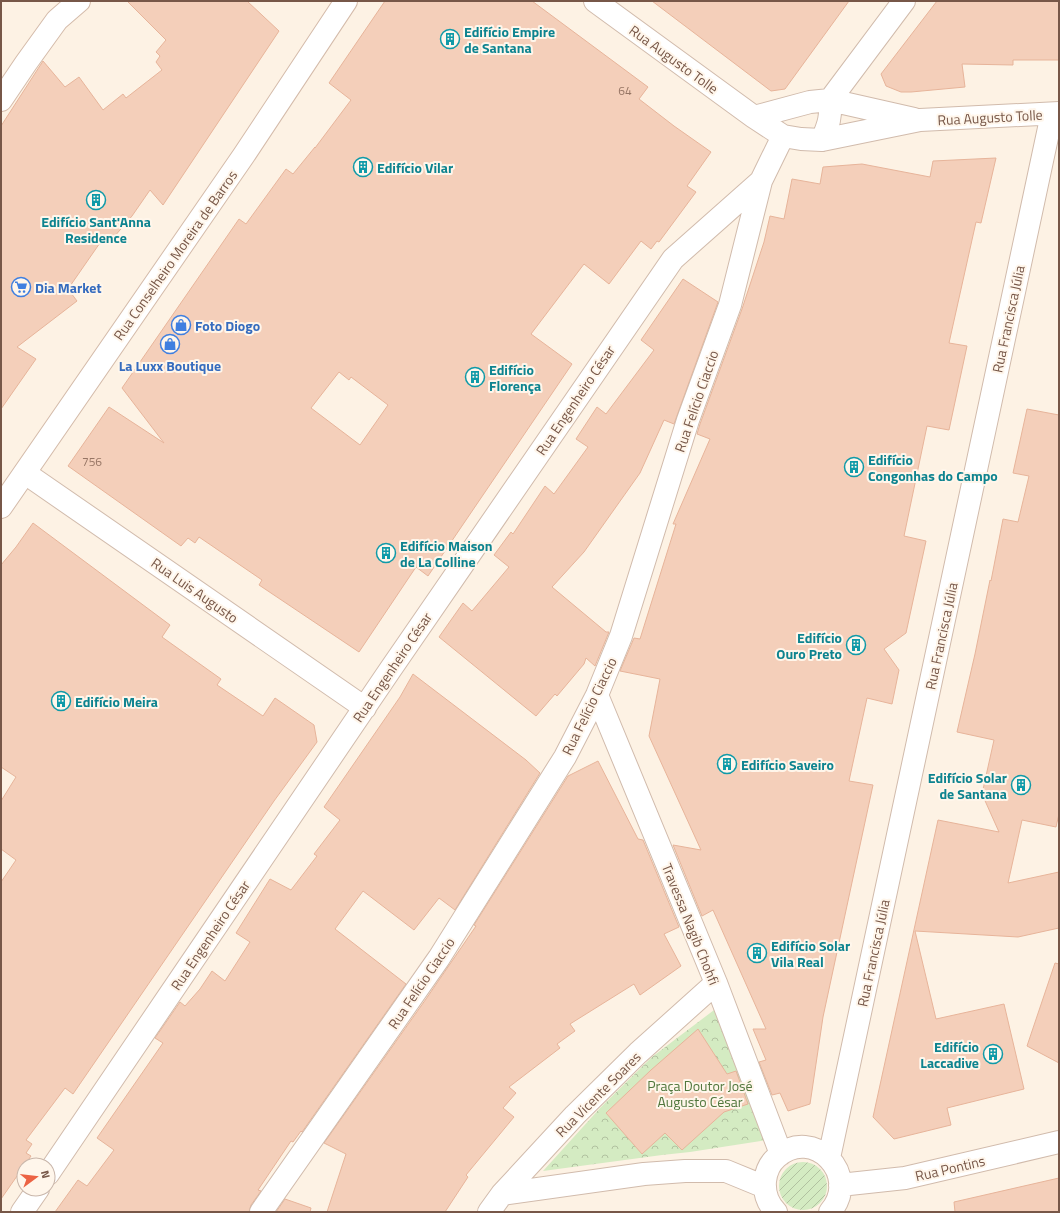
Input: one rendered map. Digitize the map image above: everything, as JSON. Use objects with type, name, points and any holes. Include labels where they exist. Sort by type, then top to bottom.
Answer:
[{"type":"street","points":[[1,100],[26,62],[57,20],[79,1]]},
{"type":"street","name":"Rua Conselheiro Moreira de Barros","points":[[1,508],[244,155],[346,1]]},
{"type":"street","name":"Rua Augusto Tolle","points":[[595,1],[754,117],[783,136],[822,140],[920,120],[1056,113]]},
{"type":"street","points":[[822,140],[829,125],[830,100],[904,1]]},
{"type":"street","name":"Rua Augusto Tolle","points":[[754,117],[810,102],[830,100],[920,120]]},
{"type":"street","name":"Rua Francisca Júlia","points":[[829,1158],[1056,113]]},
{"type":"street","name":"Rua Felício Ciaccio","points":[[262,1212],[439,958],[565,757],[597,696],[621,636],[688,420],[730,305],[761,182],[783,136]]},
{"type":"street","name":"Rua Engenheiro César","points":[[56,1162],[399,657],[672,259],[761,182]]},
{"type":"street","name":"Rua Luis Augusto","points":[[25,473],[365,708]]},
{"type":"street","name":"Travessa Nagib Chohfi","points":[[597,696],[716,983],[781,1154]]},
{"type":"street","name":"Rua Vicente Soares","points":[[489,1212],[502,1194],[580,1110],[638,1053],[716,983]]},
{"type":"street","name":"Rua Pontins","points":[[840,1185],[905,1178],[1059,1142]]},
{"type":"street","points":[[776,1212],[767,1199],[765,1187],[769,1168],[774,1160],[781,1154],[790,1149],[800,1147],[820,1152],[829,1158],[835,1166],[839,1175],[840,1195],[831,1212]]},
{"type":"street","points":[[502,1194],[644,1174],[685,1171],[726,1171],[765,1187]]},
{"type":"street","points":[[22,1212],[32,1197]]},
{"type":"green space","name":"Praça Doutor José Augusto César","points":[[722,1004],[786,1137],[690,1152],[543,1171],[601,1107],[652,1057]]},
{"type":"green space","points":[[798,1162],[808,1162],[817,1166],[823,1172],[826,1177],[826,1195],[817,1206],[808,1210],[798,1210],[789,1206],[783,1200],[779,1191],[779,1181],[783,1172],[789,1166]]},
{"type":"building","points":[[127,1],[247,1],[279,31],[163,205],[150,190],[132,216],[108,244],[102,240],[68,289],[77,301],[17,347],[36,359],[1,409],[1,126],[43,61],[65,87],[79,77],[103,110],[123,94],[126,98],[162,70],[156,62],[160,56],[156,52],[166,40]]},
{"type":"building","points":[[385,1],[532,1],[648,87],[639,99],[711,152],[687,186],[696,192],[659,242],[657,241],[651,249],[641,241],[609,284],[584,264],[531,334],[572,364],[428,576],[416,567],[359,652],[259,585],[262,580],[199,537],[195,543],[188,538],[181,546],[68,466],[109,407],[164,443],[122,388],[239,219],[246,224],[286,169],[293,174],[315,148],[351,100],[329,83]],"holes":[[[339,372],[349,380],[351,377],[388,405],[360,445],[311,408]]]},
{"type":"building","points":[[652,1],[849,1],[785,89],[771,91]]},
{"type":"building","points":[[937,1],[1059,1],[1059,60],[1013,60],[1013,65],[962,64],[965,87],[901,92],[886,86],[881,74]]},
{"type":"building","points":[[996,158],[981,223],[976,222],[949,343],[967,346],[949,430],[927,426],[904,536],[926,541],[906,633],[884,649],[899,670],[892,704],[867,698],[849,781],[873,785],[823,1017],[810,1104],[788,1111],[780,1093],[772,1095],[759,1062],[766,1060],[753,1029],[766,1029],[713,910],[702,916],[673,845],[701,850],[649,736],[660,679],[620,671],[634,638],[640,639],[676,524],[673,524],[710,439],[697,434],[742,309],[764,242],[770,216],[784,219],[792,179],[820,184],[823,167],[862,164],[930,177],[933,161]]},
{"type":"building","points":[[683,279],[718,302],[674,424],[664,420],[640,473],[584,552],[552,587],[606,632],[609,632],[595,666],[586,658],[584,664],[557,696],[555,694],[536,716],[439,637],[463,603],[472,611],[509,567],[494,555],[511,532],[513,534],[545,486],[554,494],[588,447],[576,439],[597,407],[606,414],[654,350],[641,340]]},
{"type":"building","points":[[1027,409],[1059,415],[1059,814],[1056,827],[1022,820],[1008,883],[1059,872],[1059,928],[1018,937],[915,931],[936,1019],[1004,1004],[1024,1089],[947,1108],[951,1125],[894,1139],[873,1117],[938,820],[999,832],[982,794],[994,740],[957,732],[990,580],[991,581],[1003,519],[1018,522],[1029,476],[1013,473]]},
{"type":"building","points":[[33,523],[170,625],[162,637],[221,679],[217,685],[263,716],[275,698],[314,725],[317,742],[274,801],[73,1094],[65,1088],[26,1140],[32,1144],[26,1153],[31,1156],[16,1157],[16,1178],[1,1199],[1,882],[16,860],[1,849],[1,801],[16,777],[1,767],[1,565]]},
{"type":"building","points":[[413,674],[526,760],[540,773],[455,910],[439,898],[414,930],[363,891],[335,929],[406,984],[302,1132],[301,1131],[293,1142],[291,1141],[258,1190],[261,1191],[251,1205],[249,1212],[55,1212],[78,1180],[87,1186],[114,1150],[97,1138],[163,1043],[155,1038],[180,1002],[185,1006],[200,989],[212,971],[225,981],[250,942],[236,933],[270,879],[291,890],[317,856],[314,854],[340,820],[324,807],[400,697]]},
{"type":"building","points":[[598,761],[638,839],[643,840],[679,927],[664,934],[681,966],[640,995],[634,984],[570,1024],[575,1031],[557,1044],[560,1048],[509,1087],[516,1093],[503,1108],[514,1117],[466,1175],[468,1177],[445,1212],[327,1212],[346,1154],[324,1143],[476,926],[474,925],[568,776]]},
{"type":"building","points":[[1055,963],[1059,964],[1059,1063],[1027,1046]]},
{"type":"building","points":[[698,1029],[727,1074],[736,1071],[748,1104],[724,1112],[682,1150],[665,1133],[642,1154],[606,1113],[651,1070]]},
{"type":"building","points":[[1059,1178],[1059,1212],[955,1212],[954,1202]]},
{"type":"building","points":[[285,1199],[311,1208],[310,1212],[276,1212]]},
{"type":"place","name":"Edifício Empire de Santana","points":[[450,39]]},
{"type":"place","name":"Edifício Vilar","points":[[363,167]]},
{"type":"place","name":"Edifício Sant'Anna Residence","points":[[96,200]]},
{"type":"place","name":"Dia Market","points":[[21,287]]},
{"type":"place","name":"Foto Diogo","points":[[181,325]]},
{"type":"place","name":"La Luxx Boutique","points":[[170,344]]},
{"type":"place","name":"Edifício Florença","points":[[475,377]]},
{"type":"place","name":"Edifício Congonhas do Campo","points":[[854,467]]},
{"type":"place","name":"Edifício Maison de La Colline","points":[[386,553]]},
{"type":"place","name":"Edifício Ouro Preto","points":[[856,645]]},
{"type":"place","name":"Edifício Meira","points":[[61,701]]},
{"type":"place","name":"Edifício Saveiro","points":[[727,764]]},
{"type":"place","name":"Edifício Solar de Santana","points":[[1021,785]]},
{"type":"place","name":"Edifício Solar Vila Real","points":[[757,953]]},
{"type":"place","name":"Edifício Laccadive","points":[[993,1054]]}]
